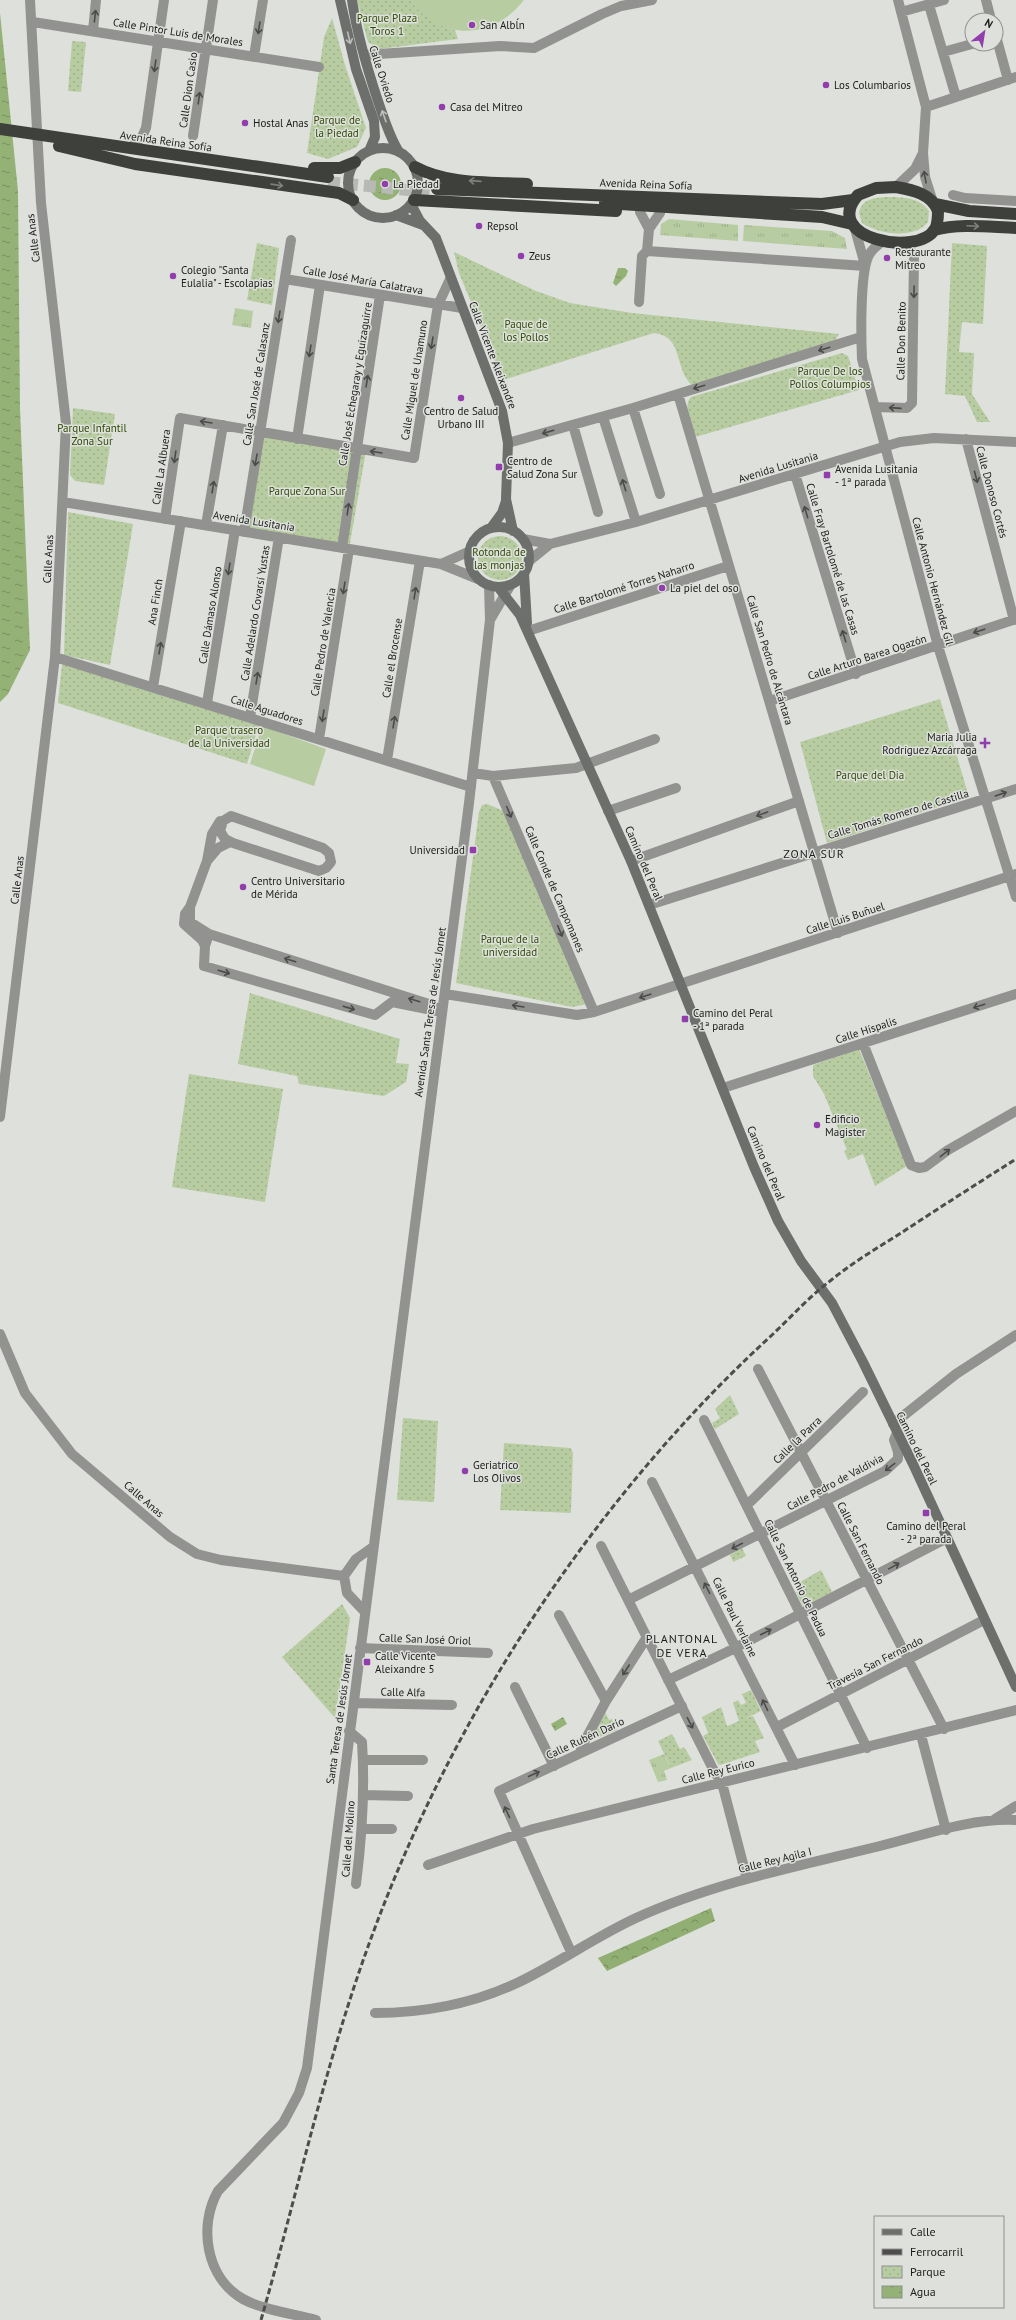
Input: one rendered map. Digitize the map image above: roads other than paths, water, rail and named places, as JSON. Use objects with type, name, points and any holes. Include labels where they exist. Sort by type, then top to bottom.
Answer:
[{"type":"highway","name":"Avenida Reina Sofía","points":[[0,129],[60,142]]},
{"type":"highway","name":"Avenida Reina Sofía","points":[[0,137],[60,142],[328,180]]},
{"type":"highway","points":[[60,142],[135,143],[323,169],[340,168],[355,162]]},
{"type":"highway","points":[[60,142],[135,164],[339,193],[353,200]]},
{"type":"highway","points":[[415,167],[433,176],[454,179],[822,204]]},
{"type":"highway","points":[[933,202],[938,216],[934,230],[928,236],[905,242],[883,241],[867,236],[854,226],[850,208],[853,200],[866,191],[896,187],[920,193],[933,202],[969,212],[1016,214]]},
{"type":"highway","name":"Avenida Reina Sofía","points":[[853,200],[822,204],[437,191],[822,217],[854,226]]},
{"type":"highway","points":[[412,202],[640,212],[822,217]]},
{"type":"highway","points":[[934,230],[956,226],[1016,228]]},
{"type":"street","name":"Calle Anas","points":[[0,1117],[55,657],[66,423],[41,203],[33,22],[30,0]]},
{"type":"street","points":[[93,31],[96,0]]},
{"type":"street","points":[[135,143],[141,139],[146,128],[164,0]]},
{"type":"street","name":"Calle Dion Casio","points":[[193,136],[213,0]]},
{"type":"street","points":[[254,56],[263,0]]},
{"type":"street","name":"Calle Oviedo","points":[[340,0],[356,69],[374,121],[375,137],[369,151]]},
{"type":"street","name":"Calle Oviedo","points":[[352,0],[356,26],[364,55],[390,136],[399,152]]},
{"type":"street","points":[[364,55],[500,46],[534,48],[620,3],[652,0]]},
{"type":"street","points":[[898,0],[926,107],[923,153],[925,177],[933,202]]},
{"type":"street","points":[[901,12],[944,0]]},
{"type":"street","points":[[986,0],[990,12]]},
{"type":"street","points":[[929,5],[956,97]]},
{"type":"street","name":"Calle Pintor Luis de Morales","points":[[33,22],[319,66]]},
{"type":"street","points":[[943,52],[964,46]]},
{"type":"street","points":[[926,107],[1012,79],[1002,52]]},
{"type":"street","points":[[389,148],[399,152],[411,161],[415,167],[418,184],[412,202],[396,216],[386,218],[372,215],[359,208],[353,200],[348,181],[355,162],[369,151],[389,148]]},
{"type":"street","points":[[896,187],[915,169],[923,153]]},
{"type":"street","points":[[953,195],[965,198],[1016,201]]},
{"type":"street","name":"Calle Vicente Aleixandre","points":[[412,202],[414,211],[436,238],[450,279],[502,411],[508,443],[506,499],[502,513],[490,528]]},
{"type":"street","points":[[640,212],[649,229]]},
{"type":"street","points":[[639,302],[642,256],[647,251],[649,229],[660,212]]},
{"type":"street","name":"Calle Vicente Aleixandre","points":[[396,216],[407,218],[426,227]]},
{"type":"street","name":"Calle Antonio Hernández Gil","points":[[854,226],[865,266],[861,337],[862,358],[938,646],[986,799],[1013,875],[1016,897]]},
{"type":"street","name":"Calle San José de Calasanz","points":[[239,531],[261,432],[290,240]]},
{"type":"street","name":"Calle Antonio Hernández Gil","points":[[865,266],[873,248],[883,241]]},
{"type":"street","name":"Calle Don Benito","points":[[875,408],[907,408],[912,403],[914,256],[905,242]]},
{"type":"street","points":[[647,251],[865,266]]},
{"type":"street","name":"Calle José María Calatrava","points":[[285,279],[462,308]]},
{"type":"street","name":"Calle Miguel de Unamuno","points":[[357,449],[414,458],[438,305],[450,279]]},
{"type":"street","points":[[297,439],[320,285]]},
{"type":"street","name":"Calle José Echegaray y Eguizaguirre","points":[[346,548],[357,449],[380,295]]},
{"type":"street","points":[[508,443],[633,408],[861,337]]},
{"type":"street","name":"Calle San Pedro de Alcántara","points":[[678,394],[708,500],[770,701],[838,933]]},
{"type":"street","points":[[633,408],[660,494]]},
{"type":"street","points":[[603,417],[636,522]]},
{"type":"street","name":"Calle La Albuera","points":[[166,519],[180,418],[223,425]]},
{"type":"street","points":[[206,525],[223,425],[357,449]]},
{"type":"street","points":[[572,425],[598,512]]},
{"type":"street","name":"Avenida Lusitania","points":[[529,561],[550,544],[636,522],[885,447],[934,438],[1016,442]]},
{"type":"street","name":"Calle Donoso Cortés","points":[[966,439],[1015,619]]},
{"type":"street","name":"Calle Fray Bartolomé de las Casas","points":[[795,474],[856,674]]},
{"type":"street","name":"Calle Vicente Aleixandre","points":[[506,499],[513,531]]},
{"type":"street","name":"Avenida Lusitania","points":[[63,502],[441,564],[478,579]]},
{"type":"street","name":"Ana Finch","points":[[153,686],[181,521]]},
{"type":"street","points":[[490,528],[506,528],[513,531],[523,539],[529,551],[529,561],[524,573],[510,586],[493,586],[478,579],[470,566],[470,551],[477,537],[490,528]]},
{"type":"street","name":"Calle Dámaso Alonso","points":[[207,703],[239,531]]},
{"type":"street","name":"Calle Adelardo Covarsí Yustas","points":[[250,717],[279,537]]},
{"type":"street","name":"Avenida Lusitania","points":[[523,539],[550,544]]},
{"type":"street","name":"Calle Pedro de Valencia","points":[[319,739],[346,548]]},
{"type":"street","points":[[441,564],[470,551]]},
{"type":"street","name":"Calle el Brocense","points":[[387,760],[420,561]]},
{"type":"street","name":"Calle Bartolomé Torres Naharro","points":[[528,631],[728,566]]},
{"type":"street","name":"Camino del Peral","points":[[524,573],[525,614],[528,631]]},
{"type":"street","name":"Camino del Peral","points":[[493,586],[506,597],[520,614],[528,631],[649,905],[682,984],[754,1167],[778,1221],[801,1261],[825,1292],[840,1317],[947,1538],[1016,1687]]},
{"type":"street","name":"Avenida Santa Teresa de Jesús Jornet","points":[[392,1406],[473,773],[493,586]]},
{"type":"street","name":"Avenida Santa Teresa de Jesús Jornet","points":[[490,620],[506,597],[510,586]]},
{"type":"street","name":"Calle Arturo Barea Ogazón","points":[[770,701],[856,674],[1015,619]]},
{"type":"street","name":"Calle Aguadores","points":[[55,657],[153,686],[471,787]]},
{"type":"street","points":[[473,773],[494,776],[576,768],[655,739]]},
{"type":"street","name":"Calle Conde de Campomanes","points":[[494,776],[594,1012]]},
{"type":"street","points":[[608,811],[676,788]]},
{"type":"street","name":"Calle Tomás Romero de Castilla","points":[[649,905],[1016,789]]},
{"type":"street","points":[[630,861],[799,801]]},
{"type":"street","points":[[205,946],[202,940],[184,924],[185,914],[190,907],[207,861],[208,850],[217,823],[227,818],[231,816],[323,848],[329,853],[331,862],[326,868],[319,871],[230,842],[222,836],[220,830],[223,821],[227,818]]},
{"type":"street","points":[[207,861],[218,848],[230,842]]},
{"type":"street","name":"Calle Luis Buñuel","points":[[445,994],[577,1016],[682,984],[1013,875]]},
{"type":"street","points":[[190,907],[190,922],[209,934],[432,1005],[442,1012]]},
{"type":"street","points":[[209,934],[205,946],[204,966],[375,1015],[392,1002],[442,1012]]},
{"type":"street","points":[[385,991],[388,1000],[386,1006]]},
{"type":"street","name":"Calle Híspalis","points":[[723,1088],[1016,994]]},
{"type":"street","points":[[863,1043],[911,1165],[919,1168],[925,1167],[948,1150],[1016,1111]]},
{"type":"street","name":"Calle Anas","points":[[0,1334],[25,1393],[72,1454],[170,1538],[197,1554],[221,1560],[344,1576]]},
{"type":"street","points":[[892,1424],[956,1374],[1016,1335]]},
{"type":"street","name":"Calle San Fernando","points":[[758,1369],[802,1451],[826,1501],[944,1729]]},
{"type":"street","name":"Calle la Parra","points":[[747,1505],[863,1392]]},
{"type":"street","name":"Santa Teresa de Jesús Jornet","points":[[316,2320],[251,2302],[237,2295],[227,2287],[218,2272],[208,2243],[208,2213],[212,2201],[225,2182],[276,2133],[287,2116],[304,2078],[311,2035],[392,1406]]},
{"type":"street","name":"Calle San Antonio de Padua","points":[[704,1420],[867,1748]]},
{"type":"street","name":"Calle Pedro de Valdivia","points":[[628,1600],[697,1567],[893,1466],[898,1459],[898,1452],[894,1440],[897,1433]]},
{"type":"street","name":"Calle Paul Verlaine","points":[[652,1482],[697,1567],[795,1765]]},
{"type":"street","points":[[668,1680],[801,1615],[947,1538]]},
{"type":"street","points":[[601,1546],[668,1680],[722,1783],[747,1879]]},
{"type":"street","points":[[365,1612],[347,1593],[344,1576],[356,1559],[374,1547]]},
{"type":"street","points":[[559,1615],[606,1701]]},
{"type":"street","name":"Travesía San Fernando","points":[[777,1727],[984,1620]]},
{"type":"street","points":[[580,1753],[582,1746],[606,1701],[647,1637]]},
{"type":"street","name":"Calle San José Oriol","points":[[360,1648],[488,1652]]},
{"type":"street","points":[[515,1687],[554,1766]]},
{"type":"street","name":"Calle Alfa","points":[[354,1703],[452,1705]]},
{"type":"street","name":"Calle Rubén Darío","points":[[516,1834],[499,1791],[682,1706]]},
{"type":"street","name":"Calle Rey Eurico","points":[[428,1865],[516,1834],[921,1735],[1016,1710]]},
{"type":"street","name":"Calle del Molino","points":[[349,1731],[362,1742],[363,1760],[362,1829],[356,1884]]},
{"type":"street","points":[[921,1735],[946,1830]]},
{"type":"street","points":[[363,1760],[422,1760]]},
{"type":"street","name":"Calle del Molino","points":[[363,1795],[408,1796]]},
{"type":"street","name":"Calle Rey Agila I","points":[[995,1819],[1016,1806]]},
{"type":"street","name":"Calle Rey Agila I","points":[[375,2013],[407,2012],[469,2001],[518,1982],[571,1952],[637,1918],[687,1898],[747,1879],[995,1819],[1016,1820]]},
{"type":"street","points":[[362,1829],[392,1829]]},
{"type":"street","points":[[516,1834],[571,1952]]},
{"type":"water","points":[[0,13],[18,191],[20,409],[30,650],[8,694],[0,702]]},
{"type":"water","points":[[382,168],[388,168],[397,172],[401,184],[397,196],[388,200],[382,200],[373,196],[369,187],[369,181],[373,172]]},
{"type":"water","points":[[618,268],[625,268],[628,271],[626,276],[616,286],[613,283]]},
{"type":"water","points":[[563,1717],[567,1724],[555,1731],[551,1724]]},
{"type":"tunnel","points":[[328,182],[438,193]]},
{"type":"railway","points":[[261,2320],[313,2125],[341,2028],[373,1933],[407,1850],[445,1768],[489,1688],[538,1611],[590,1536],[647,1465],[708,1398],[807,1300],[838,1274],[1016,1159]]},
{"type":"place","name":"San Albĺn","points":[[472,25]]},
{"type":"place","name":"Los Columbarios","points":[[826,85]]},
{"type":"place","name":"Casa del Mitreo","points":[[442,107]]},
{"type":"place","name":"Hostal Anas","points":[[245,123]]},
{"type":"place","name":"La Piedad","points":[[385,184]]},
{"type":"place","name":"Repsol","points":[[479,226]]},
{"type":"place","name":"Zeus","points":[[521,256]]},
{"type":"place","name":"Restaurante Mitreo","points":[[887,258]]},
{"type":"place","name":"Colegio \"Santa Eulalia\" - Escolapias","points":[[173,276]]},
{"type":"place","name":"Centro de Salud Urbano III","points":[[461,398]]},
{"type":"place","name":"Centro de Salud Zona Sur","points":[[499,467]]},
{"type":"place","name":"Avenida Lusitania - 1ª parada","points":[[827,475]]},
{"type":"place","name":"La piel del oso","points":[[662,588]]},
{"type":"place","name":"Maria Julia Rodríguez Azcárraga","points":[[985,743]]},
{"type":"place","name":"Universidad","points":[[473,850]]},
{"type":"place","name":"Centro Universitario de Mérida","points":[[243,887]]},
{"type":"place","name":"Camino del Peral - 1ª parada","points":[[685,1019]]},
{"type":"place","name":"Edificio Magister","points":[[817,1125]]},
{"type":"place","name":"Geriatrico Los Olivos","points":[[465,1471]]},
{"type":"place","name":"Camino del Peral - 2ª parada","points":[[926,1513]]},
{"type":"place","name":"Calle Vicente Aleixandre 5","points":[[367,1662]]},
{"type":"district","name":"ZONA SUR","points":[[814,853]]},
{"type":"district","name":"PLANTONAL DE VERA","points":[[682,1645]]},
{"type":"park label","name":"Parque Plaza Toros 1","points":[[387,24]]},
{"type":"park label","name":"Parque de la Piedad","points":[[337,126]]},
{"type":"park label","name":"Paque de los Pollos","points":[[526,330]]},
{"type":"park label","name":"Parque De los Pollos Columpios","points":[[830,377]]},
{"type":"park label","name":"Parque Infantil Zona Sur","points":[[92,434]]},
{"type":"park label","name":"Parque Zona Sur","points":[[307,491]]},
{"type":"park label","name":"Rotonda de las monjas","points":[[499,558]]},
{"type":"park label","name":"Parque trasero de la Universidad","points":[[229,736]]},
{"type":"park label","name":"Parque del Dia","points":[[870,775]]},
{"type":"park label","name":"Parque de la universidad","points":[[510,945]]}]
